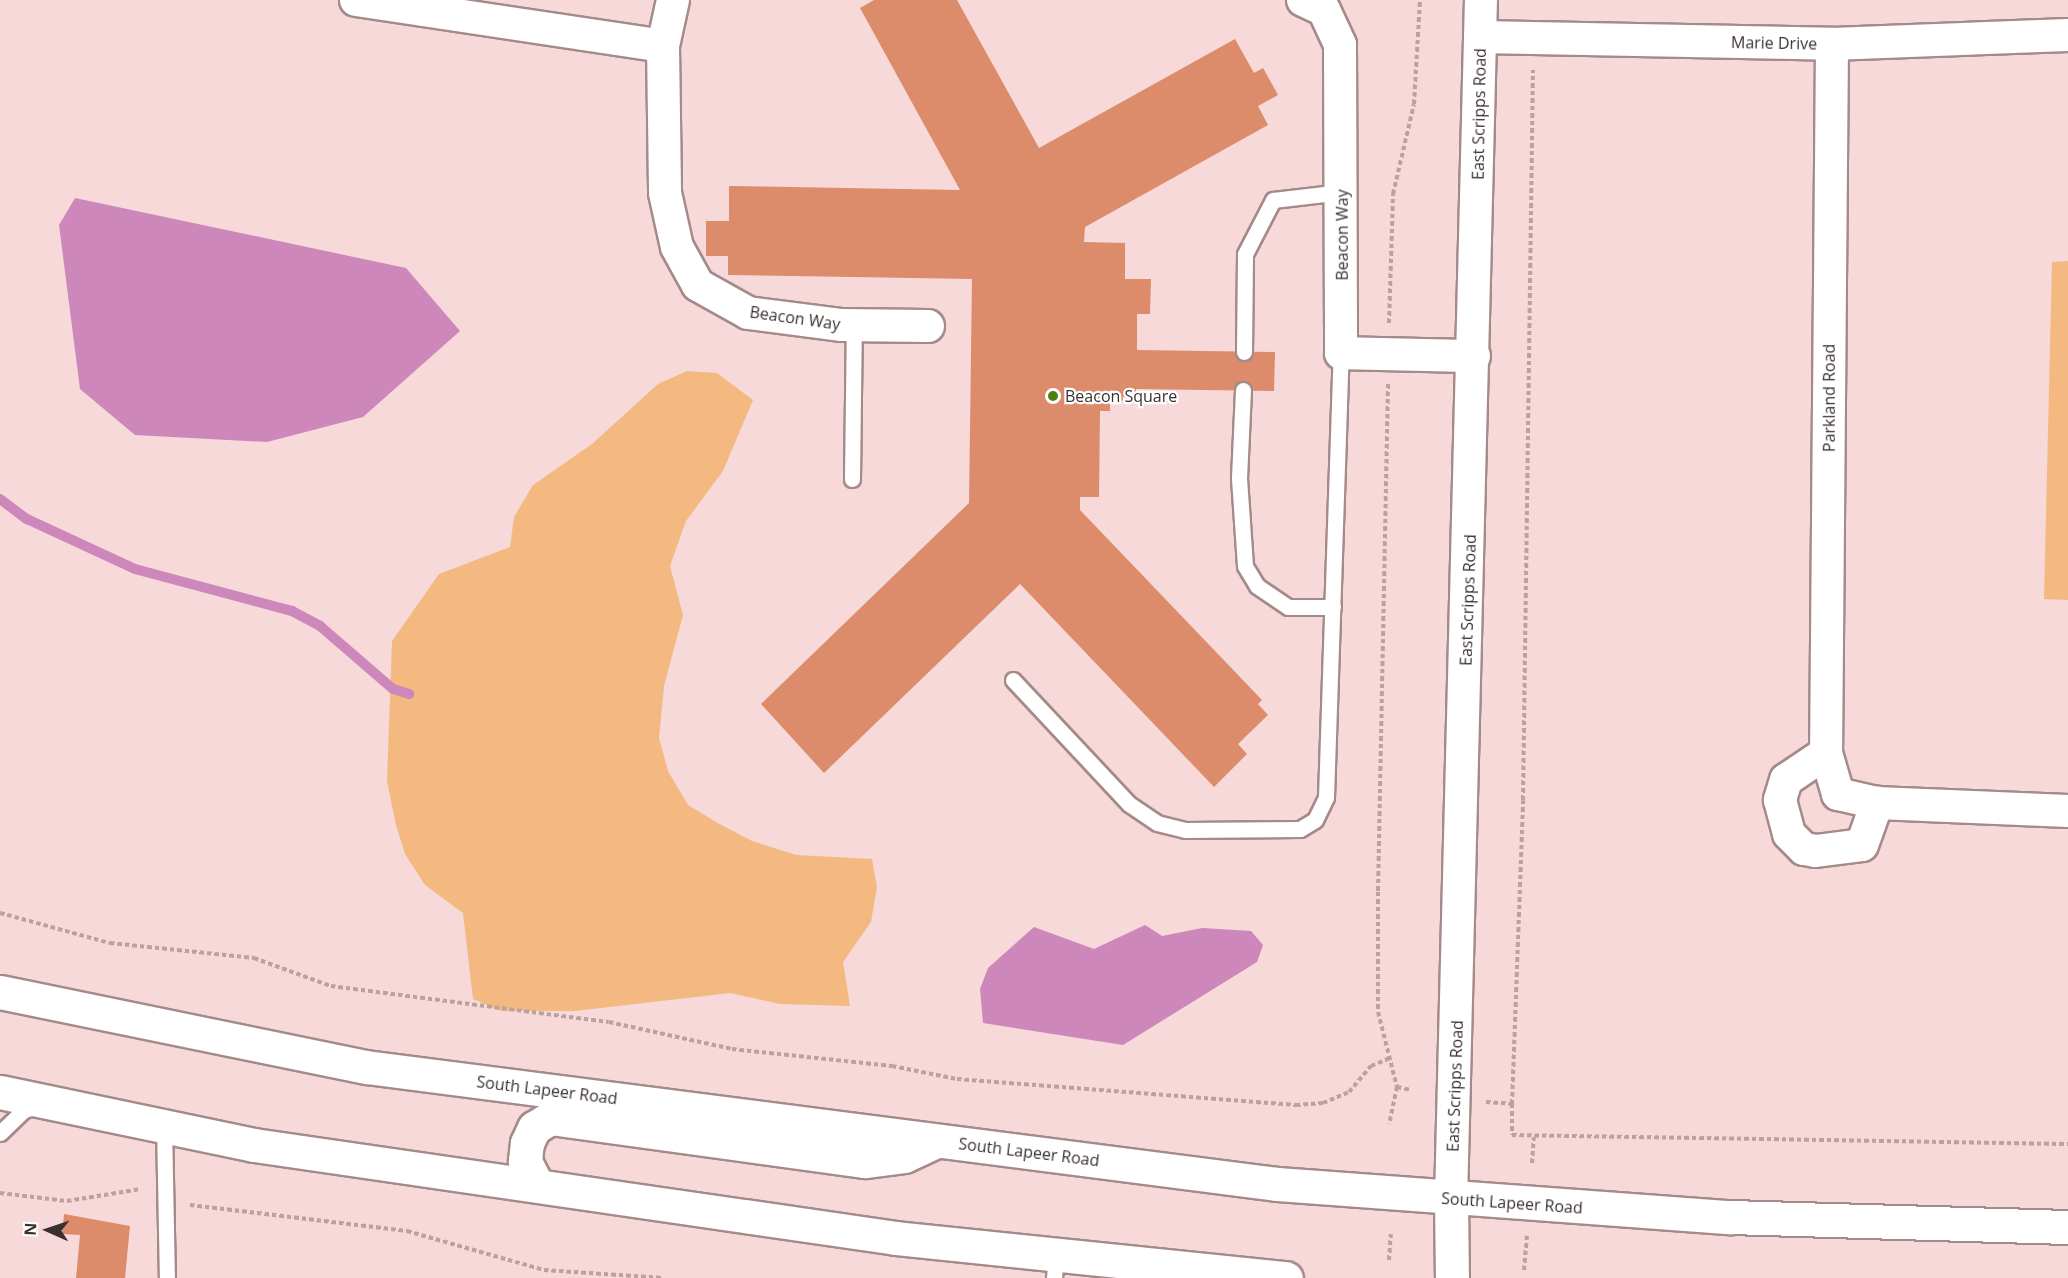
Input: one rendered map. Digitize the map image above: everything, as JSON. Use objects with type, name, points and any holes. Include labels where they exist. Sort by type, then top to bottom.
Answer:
[{"type":"main road","name":"South Lapeer Road","points":[[0,992],[366,1067],[1277,1184],[1451,1200],[1730,1217],[2068,1227]]},
{"type":"main road","points":[[0,1092],[255,1145],[896,1238],[1055,1266],[1286,1278]]},
{"type":"main road","points":[[537,1185],[525,1161],[527,1143],[534,1128],[549,1118],[865,1161],[904,1155],[937,1141]]},
{"type":"main road","points":[[1451,1200],[1452,1278]]},
{"type":"street","points":[[356,0],[663,46]]},
{"type":"street","name":"Beacon Way","points":[[673,0],[663,46],[665,193],[677,247],[698,285],[748,313],[854,326],[928,326]]},
{"type":"street","name":"Beacon Way","points":[[1303,0],[1324,10],[1340,45],[1341,353]]},
{"type":"street","name":"East Scripps Road","points":[[1451,1200],[1474,356],[1481,0]]},
{"type":"street","name":"Marie Drive","points":[[1480,37],[1832,44],[2068,34]]},
{"type":"street","name":"Parkland Road","points":[[1832,44],[1826,753],[1838,794],[1877,803],[2068,811]]},
{"type":"street","points":[[1341,353],[1474,356]]},
{"type":"street","points":[[1826,753],[1786,780],[1780,800],[1789,834],[1804,849],[1816,851],[1862,845],[1877,803]]},
{"type":"lane","points":[[1244,352],[1245,254],[1273,200],[1342,192]]},
{"type":"lane","points":[[852,479],[854,326]]},
{"type":"lane","points":[[1013,681],[1129,804],[1156,824],[1185,830],[1300,828],[1315,820],[1326,797],[1341,353]]},
{"type":"lane","points":[[1243,390],[1239,478],[1245,566],[1257,586],[1288,607],[1333,607]]},
{"type":"lane","points":[[0,1133],[24,1110],[50,1102]]},
{"type":"lane","points":[[164,1126],[169,1200],[167,1278]]},
{"type":"path","points":[[1389,1124],[1397,1087],[1378,1012],[1388,354],[1393,194],[1414,104],[1420,0]]},
{"type":"path","points":[[1534,38],[1512,1135],[2068,1144]]},
{"type":"path","points":[[0,913],[110,943],[254,958],[331,986],[597,1021],[732,1049],[892,1066],[957,1079],[1296,1105],[1323,1103],[1349,1092],[1371,1066],[1390,1058]]},
{"type":"path","points":[[1397,1087],[1411,1090]]},
{"type":"path","points":[[1480,1101],[1512,1104]]},
{"type":"path","points":[[1532,1163],[1534,1136]]},
{"type":"path","points":[[0,1193],[67,1201],[146,1189],[169,1200],[407,1231],[544,1270],[664,1278]]},
{"type":"path","points":[[1524,1270],[1527,1232]]},
{"type":"path","points":[[1389,1260],[1391,1233]]},
{"type":"shaded area","points":[[75,198],[406,268],[460,331],[363,417],[267,442],[135,435],[80,389],[59,225]]},
{"type":"shaded area","points":[[2068,261],[2068,600],[2044,599],[2052,262]]},
{"type":"shaded area","points":[[687,371],[717,373],[753,400],[723,471],[686,521],[670,566],[683,615],[664,686],[659,738],[668,771],[688,805],[716,822],[752,841],[796,855],[872,859],[877,887],[871,922],[843,962],[850,1006],[780,1004],[730,993],[575,1011],[501,1011],[473,999],[463,913],[425,885],[405,854],[396,825],[387,781],[392,641],[439,574],[510,547],[514,517],[533,485],[592,444],[658,384]]},
{"type":"shaded area","points":[[1145,925],[1162,936],[1202,928],[1251,931],[1263,945],[1257,962],[1123,1045],[983,1023],[980,989],[988,968],[1034,927],[1094,949]]},
{"type":"building","name":"Beacon Square","points":[[874,0],[957,0],[1039,148],[1235,39],[1254,73],[1263,68],[1278,95],[1258,106],[1268,125],[1085,227],[1084,242],[1125,243],[1125,279],[1151,279],[1150,314],[1137,314],[1137,350],[1275,352],[1274,391],[1136,389],[1136,401],[1110,400],[1110,411],[1100,411],[1099,497],[1080,497],[1080,510],[1262,700],[1258,704],[1268,715],[1238,744],[1247,754],[1214,787],[1020,584],[824,773],[761,704],[969,503],[972,279],[728,275],[728,256],[706,256],[706,221],[729,221],[729,186],[960,190],[860,8]]},
{"type":"building","points":[[64,1214],[130,1226],[125,1278],[76,1278],[80,1235],[62,1234]]},
{"type":"waterway","points":[[0,499],[27,519],[135,569],[292,611],[320,626],[393,689],[409,694]]},
{"type":"place","name":"Beacon Square","points":[[1053,396]]}]
